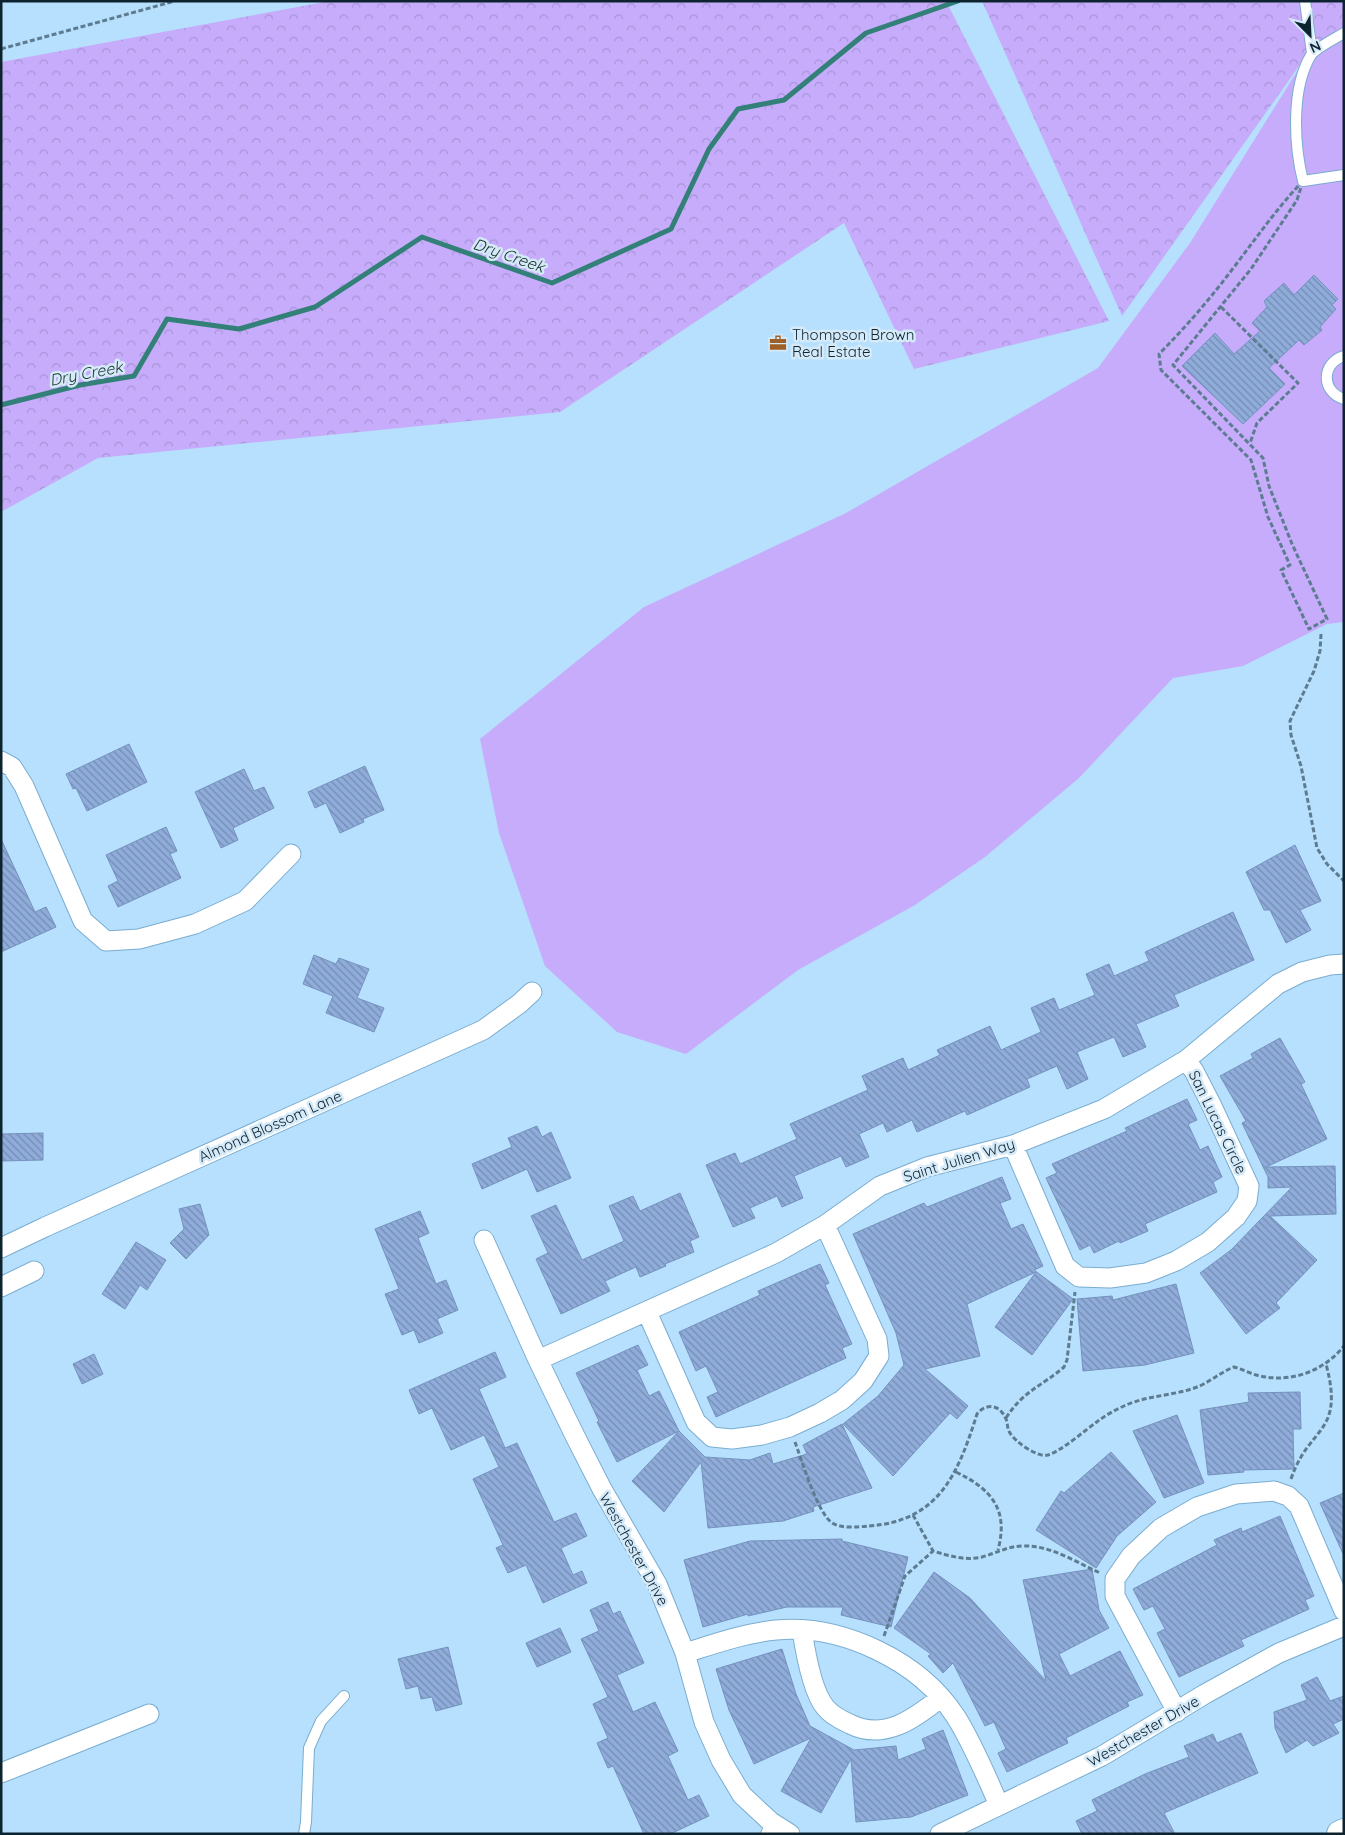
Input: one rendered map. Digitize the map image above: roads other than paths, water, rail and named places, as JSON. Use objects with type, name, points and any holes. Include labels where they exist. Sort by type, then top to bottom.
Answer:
[{"type":"street","points":[[1,761],[12,767],[24,786],[83,921],[106,941],[139,939],[195,924],[245,901],[292,854]]},
{"type":"street","name":"Saint Julien Way","points":[[538,1360],[776,1253],[825,1225],[880,1186],[927,1167],[1013,1145],[1104,1108],[1186,1060],[1278,984],[1302,972],[1330,965],[1344,964]]},
{"type":"street","name":"Almond Blossom Lane","points":[[1,1248],[483,1030],[519,1004],[532,992]]},
{"type":"street","name":"San Lucas Circle","points":[[1013,1145],[1066,1266],[1079,1277],[1110,1278],[1146,1273],[1176,1261],[1208,1242],[1236,1217],[1247,1201],[1249,1186],[1211,1104],[1194,1071],[1186,1060]]},
{"type":"street","points":[[647,1312],[696,1422],[712,1437],[732,1439],[762,1435],[790,1427],[820,1413],[842,1400],[863,1381],[879,1356],[877,1338],[825,1225]]},
{"type":"street","name":"Westchester Drive","points":[[484,1240],[538,1360],[602,1489],[657,1584],[685,1654],[704,1722],[721,1760],[742,1795],[768,1828],[790,1834]]},
{"type":"street","points":[[1,1286],[34,1271]]},
{"type":"street","points":[[1177,1712],[1115,1596],[1115,1579],[1130,1556],[1161,1528],[1197,1507],[1236,1494],[1274,1491],[1288,1496],[1299,1506],[1344,1611]]},
{"type":"street","name":"Westchester Drive","points":[[940,1834],[1102,1756],[1205,1694],[1279,1653],[1344,1626]]},
{"type":"street","points":[[685,1654],[745,1635],[776,1630],[802,1630],[854,1640],[879,1651],[904,1665],[924,1680],[955,1715],[967,1736],[999,1805]]},
{"type":"street","points":[[802,1630],[812,1681],[824,1706],[840,1720],[861,1730],[884,1729],[903,1724],[940,1698]]},
{"type":"street","points":[[1,1773],[149,1714]]},
{"type":"street","points":[[1340,1834],[1344,1832]]},
{"type":"lane","points":[[1305,1],[1312,54],[1301,83],[1296,116],[1297,157],[1302,181],[1344,175]]},
{"type":"lane","points":[[1312,54],[1344,34]]},
{"type":"lane","points":[[1344,356],[1329,366],[1326,377],[1332,392],[1344,399]]},
{"type":"lane","points":[[304,1834],[309,1748],[321,1721],[344,1696]]},
{"type":"waterway","name":"Dry Creek","points":[[1,405],[80,385],[134,376],[167,319],[239,329],[315,307],[422,237],[552,283],[671,229],[709,149],[738,109],[784,100],[866,33],[958,1]]},
{"type":"place","name":"Thompson Brown Real Estate","points":[[778,343]]}]
